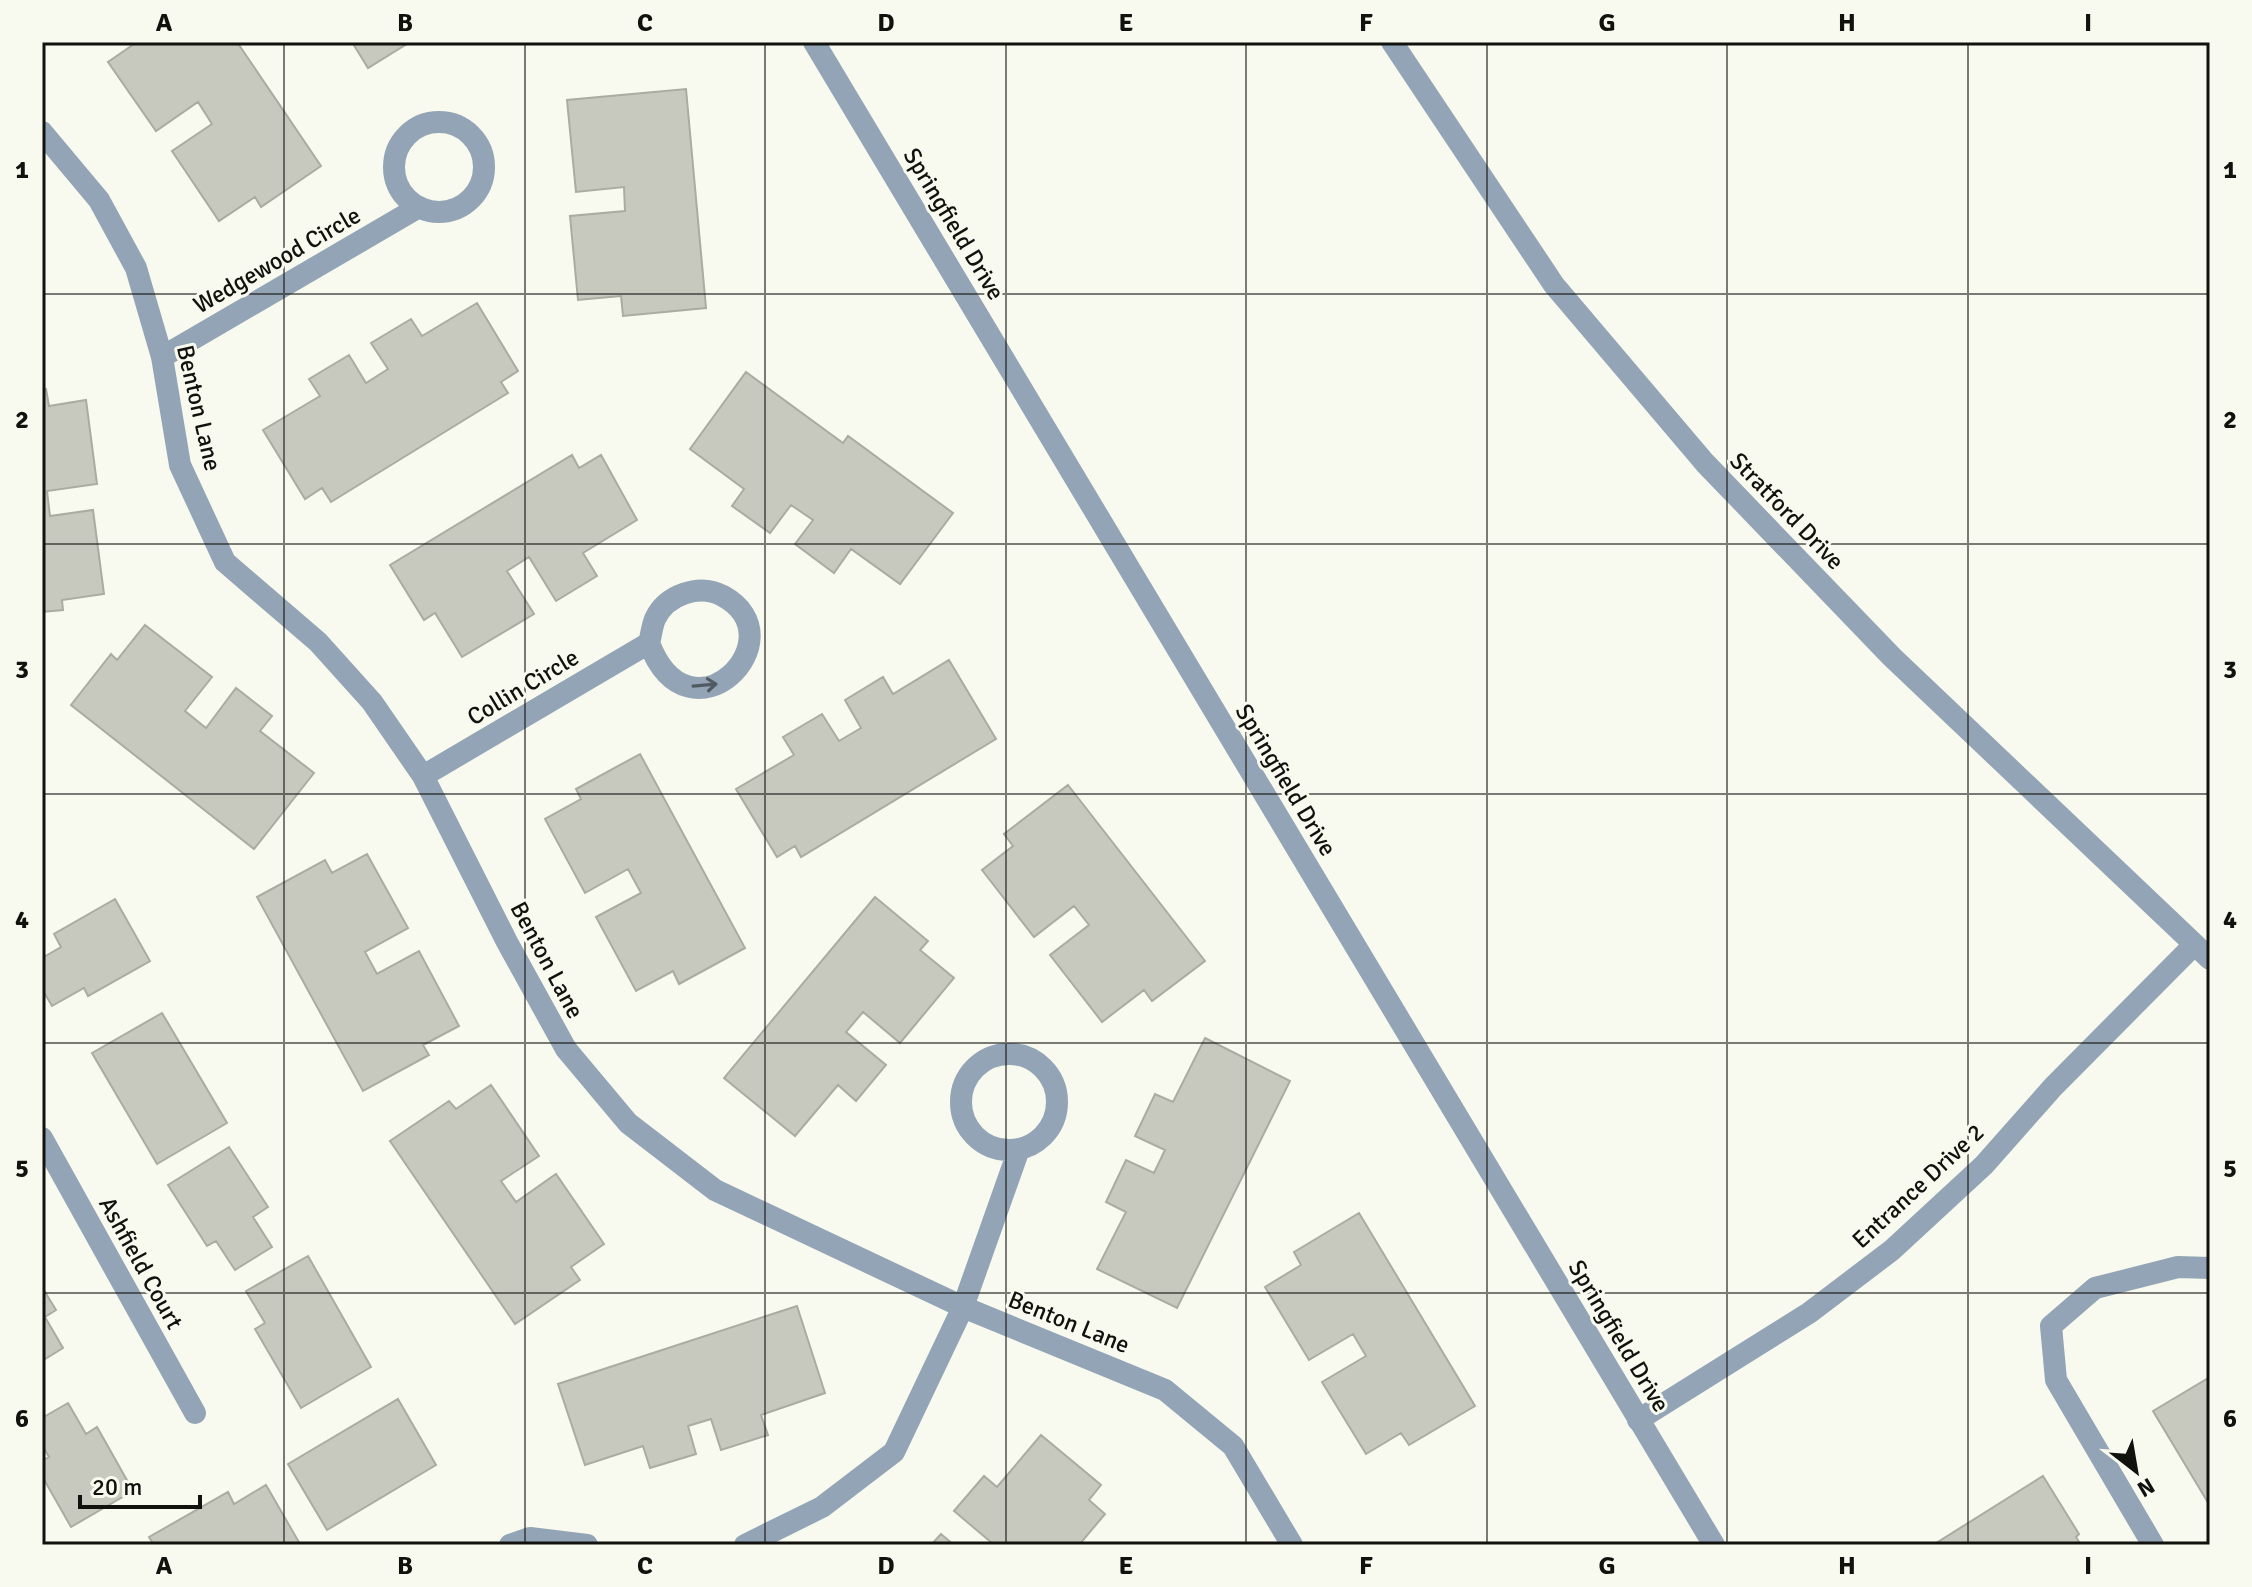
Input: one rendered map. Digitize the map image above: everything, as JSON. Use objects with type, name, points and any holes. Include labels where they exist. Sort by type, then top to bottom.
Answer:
[{"type":"street","name":"Springfield Drive","points":[[814,42],[1714,1545]]},
{"type":"street","name":"Stratford Drive","points":[[1392,42],[1554,285],[1705,463],[1892,657],[2202,952]]},
{"type":"street","points":[[443,122],[460,127],[474,138],[483,153],[485,171],[480,188],[469,202],[453,210],[436,213],[419,207],[405,197],[396,181],[394,164],[399,147],[410,133],[426,124],[443,122]]},
{"type":"street","name":"Benton Lane","points":[[42,132],[99,200],[136,268],[162,357],[180,465],[225,562],[318,642],[372,702],[423,776],[507,942],[566,1049],[628,1123],[715,1190],[963,1307],[1165,1390],[1233,1446],[1292,1545]]},
{"type":"street","name":"Wedgewood Circle","points":[[162,357],[419,207]]},
{"type":"street","points":[[701,590],[720,594],[736,605],[746,621],[749,641],[745,659],[734,675],[717,685],[699,688],[680,684],[664,673],[649,643],[655,619],[666,603],[682,593],[701,590]]},
{"type":"street","name":"Collin Circle","points":[[423,776],[649,643]]},
{"type":"street","name":"Entrance Drive 2","points":[[1638,1420],[1809,1313],[1892,1250],[1984,1165],[2053,1087],[2202,952]]},
{"type":"street","points":[[745,1545],[822,1507],[894,1452],[963,1307],[1019,1149],[1036,1142],[1049,1129],[1057,1112],[1057,1093],[1050,1075],[1036,1062],[1019,1055],[1000,1055],[983,1062],[969,1075],[962,1093],[962,1112],[969,1129],[983,1142],[1000,1150],[1019,1149]]},
{"type":"street","name":"Ashfield Court","points":[[42,1138],[195,1413]]},
{"type":"street","points":[[2153,1545],[2056,1380],[2051,1326],[2095,1288],[2178,1267],[2210,1268]]},
{"type":"street","points":[[510,1545],[530,1538],[587,1545]]},
{"type":"building","points":[[137,42],[237,42],[321,166],[261,207],[255,197],[219,221],[172,151],[212,124],[198,102],[156,131],[108,62]]},
{"type":"building","points":[[352,42],[410,42],[368,68]]},
{"type":"building","points":[[686,89],[706,308],[623,316],[621,296],[578,300],[570,216],[625,211],[624,187],[576,192],[567,100]]},
{"type":"building","points":[[477,303],[518,371],[501,382],[508,393],[331,502],[322,488],[305,499],[263,430],[320,396],[309,379],[349,355],[366,383],[388,369],[371,343],[411,319],[422,336]]},
{"type":"building","points":[[746,372],[843,443],[848,436],[953,513],[900,584],[851,549],[834,573],[795,544],[813,520],[791,505],[770,533],[732,506],[744,489],[690,449]]},
{"type":"building","points":[[46,389],[49,406],[86,400],[97,484],[47,491],[50,516],[93,510],[104,594],[62,600],[63,610],[42,612],[42,390]]},
{"type":"building","points":[[572,455],[579,468],[601,455],[637,520],[583,553],[597,576],[556,601],[529,557],[507,571],[534,614],[462,657],[435,613],[424,620],[390,565]]},
{"type":"building","points":[[145,625],[212,677],[185,711],[206,728],[236,688],[272,716],[260,731],[314,773],[254,849],[71,705],[111,654],[117,660]]},
{"type":"building","points":[[949,660],[996,739],[801,857],[795,846],[777,857],[736,789],[794,755],[783,737],[822,714],[839,741],[861,728],[845,700],[883,677],[893,694]]},
{"type":"building","points":[[640,754],[745,948],[679,984],[673,971],[636,991],[596,917],[641,893],[628,869],[585,893],[545,819],[581,799],[576,789]]},
{"type":"building","points":[[1068,785],[1205,961],[1152,1001],[1144,990],[1102,1022],[1050,955],[1089,925],[1074,906],[1034,937],[982,870],[1013,846],[1004,834]]},
{"type":"building","points":[[367,854],[408,928],[365,952],[377,974],[419,951],[459,1026],[423,1045],[429,1055],[363,1091],[257,897],[325,860],[332,873]]},
{"type":"building","points":[[875,897],[928,941],[920,950],[954,978],[900,1043],[863,1012],[846,1032],[886,1065],[856,1101],[838,1085],[795,1136],[724,1078]]},
{"type":"building","points":[[115,899],[150,961],[88,996],[84,988],[52,1006],[42,989],[42,958],[61,947],[54,934]]},
{"type":"building","points":[[162,1013],[227,1123],[157,1164],[92,1053]]},
{"type":"building","points":[[1205,1038],[1290,1081],[1177,1308],[1097,1269],[1126,1212],[1106,1202],[1126,1160],[1154,1173],[1165,1150],[1135,1136],[1155,1094],[1173,1102]]},
{"type":"building","points":[[491,1085],[539,1156],[501,1181],[516,1202],[556,1174],[604,1244],[571,1267],[580,1280],[515,1324],[390,1141],[449,1101],[456,1109]]},
{"type":"building","points":[[229,1147],[268,1207],[253,1217],[272,1247],[235,1270],[216,1241],[207,1246],[168,1185]]},
{"type":"building","points":[[1359,1213],[1475,1406],[1409,1445],[1401,1433],[1366,1454],[1322,1382],[1366,1356],[1353,1334],[1309,1360],[1265,1287],[1301,1265],[1294,1252]]},
{"type":"building","points":[[308,1256],[371,1367],[301,1408],[255,1329],[265,1323],[246,1291]]},
{"type":"building","points":[[42,1287],[56,1310],[45,1317],[63,1348],[42,1361]]},
{"type":"building","points":[[797,1306],[825,1393],[761,1415],[768,1435],[721,1450],[711,1419],[688,1426],[696,1454],[650,1468],[643,1446],[585,1465],[558,1384]]},
{"type":"building","points":[[2210,1377],[2210,1506],[2153,1411]]},
{"type":"building","points":[[398,1399],[436,1465],[327,1530],[288,1464]]},
{"type":"building","points":[[68,1403],[86,1434],[97,1427],[133,1491],[71,1527],[42,1476],[42,1461],[49,1457],[42,1445],[42,1418]]},
{"type":"building","points":[[1041,1435],[1101,1485],[1089,1500],[1105,1514],[1079,1545],[990,1545],[992,1543],[954,1511],[984,1476],[997,1487]]},
{"type":"building","points":[[2043,1476],[2079,1534],[2076,1537],[2081,1545],[1933,1545]]},
{"type":"building","points":[[266,1485],[300,1544],[154,1545],[149,1537],[228,1492],[234,1504]]},
{"type":"building","points":[[941,1534],[954,1545],[931,1545]]}]
